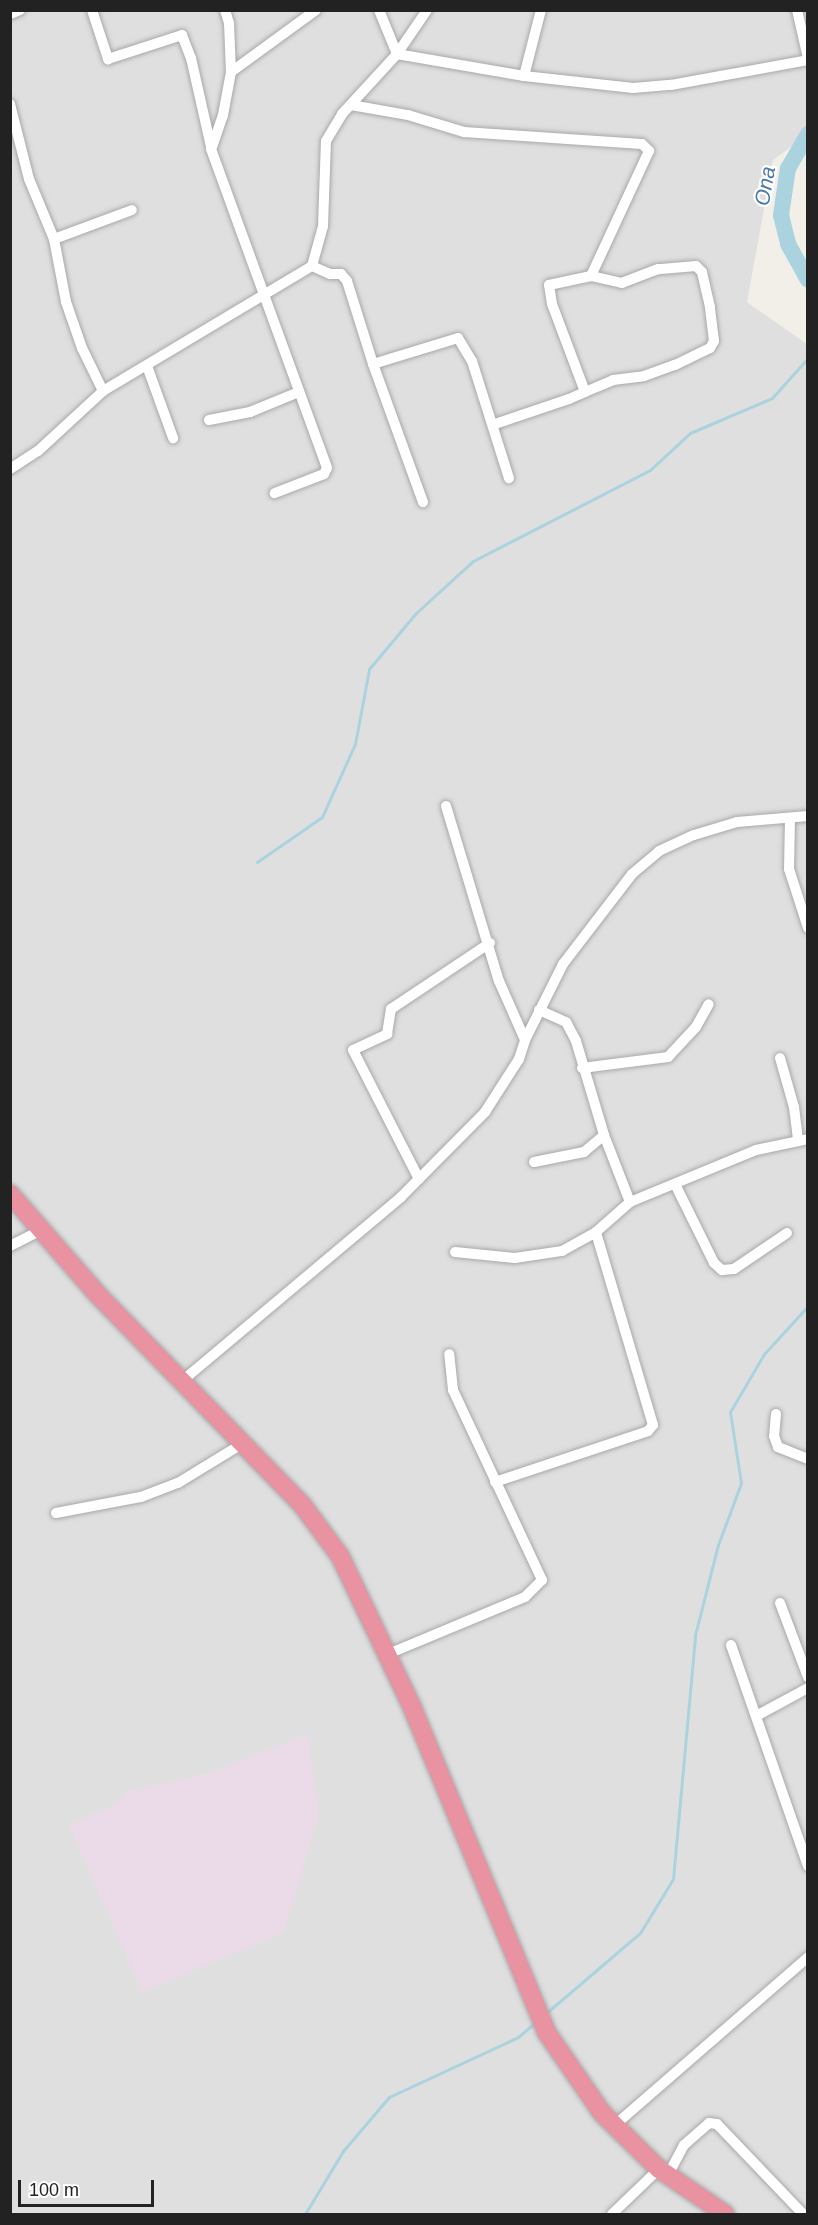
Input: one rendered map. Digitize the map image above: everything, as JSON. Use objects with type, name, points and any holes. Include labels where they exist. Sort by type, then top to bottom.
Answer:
[{"type":"highway","points":[[10,1194],[39,1231],[303,1506],[340,1557],[388,1654],[543,2023],[602,2113],[664,2172],[725,2214]]},
{"type":"street","points":[[10,14],[20,10]]},
{"type":"street","points":[[92,10],[108,59],[182,35],[191,58],[211,149],[266,292],[327,468],[324,474],[274,493]]},
{"type":"street","points":[[211,149],[223,115],[231,72],[229,23],[225,10]]},
{"type":"street","points":[[231,72],[316,10]]},
{"type":"street","points":[[379,10],[397,54]]},
{"type":"street","points":[[10,469],[38,451],[103,391],[312,266],[323,226],[326,141],[351,105],[397,54],[427,10]]},
{"type":"street","points":[[524,76],[541,10]]},
{"type":"street","points":[[397,54],[524,76],[633,88],[671,85],[807,59],[797,10]]},
{"type":"street","points":[[10,105],[29,179],[54,239],[66,302],[82,348],[103,391]]},
{"type":"street","points":[[351,105],[464,132],[642,144],[649,152],[591,276]]},
{"type":"street","points":[[54,239],[132,210]]},
{"type":"street","points":[[312,266],[330,274],[341,274],[346,281],[373,364],[423,502]]},
{"type":"street","points":[[495,424],[585,392],[613,380],[644,376],[675,365],[710,348],[714,341],[702,272],[696,266],[658,269],[622,283],[591,276],[549,285],[552,304],[585,392]]},
{"type":"street","points":[[373,364],[458,338],[472,361],[495,424],[509,478]]},
{"type":"street","points":[[147,366],[173,438]]},
{"type":"street","points":[[209,420],[249,412],[299,392]]},
{"type":"street","points":[[446,806],[499,981],[525,1040]]},
{"type":"street","points":[[182,1381],[419,1179],[486,1112],[519,1059],[525,1040],[563,964],[632,874],[659,850],[737,822],[807,816]]},
{"type":"street","points":[[790,818],[789,869],[807,928]]},
{"type":"street","points":[[419,1179],[353,1050],[387,1034],[391,1009],[489,943]]},
{"type":"street","points":[[582,1068],[668,1058],[696,1027],[709,1004]]},
{"type":"street","points":[[539,1010],[566,1022],[576,1041],[582,1068],[604,1135],[630,1202]]},
{"type":"street","points":[[455,1252],[515,1258],[562,1251],[596,1232],[630,1202],[756,1150],[803,1139],[780,1058]]},
{"type":"street","points":[[534,1162],[584,1152],[604,1135]]},
{"type":"street","points":[[675,1184],[714,1263],[722,1270],[734,1269],[787,1233]]},
{"type":"street","points":[[10,1246],[39,1231]]},
{"type":"street","points":[[495,1482],[648,1431],[653,1425],[596,1232]]},
{"type":"street","points":[[388,1654],[525,1597],[542,1580],[453,1390],[449,1354]]},
{"type":"street","points":[[776,1414],[774,1436],[778,1447],[807,1459]]},
{"type":"street","points":[[56,1513],[141,1497],[178,1483],[244,1442]]},
{"type":"street","points":[[780,1603],[807,1677]]},
{"type":"street","points":[[731,1645],[758,1715],[774,1776],[807,1866]]},
{"type":"street","points":[[758,1715],[807,1688]]},
{"type":"street","points":[[615,2125],[807,1957]]},
{"type":"street","points":[[612,2214],[664,2172],[684,2145],[709,2123],[717,2124],[806,2214]]},
{"type":"shaded area","points":[[11,11],[807,11],[807,135],[773,160],[747,302],[808,345],[807,2214],[11,2214]]},
{"type":"shaded area","points":[[307,1734],[319,1815],[283,1933],[142,1992],[69,1825],[119,1803],[126,1792],[210,1773]]},
{"type":"waterway","name":"Ona","points":[[808,134],[788,168],[781,215],[788,244],[808,280]]},
{"type":"waterway","points":[[257,862],[322,817],[355,744],[369,669],[416,613],[473,561],[650,470],[690,433],[772,398],[808,358]]},
{"type":"waterway","points":[[545,2014],[640,1933],[673,1879],[695,1635],[718,1545],[741,1483],[730,1412],[764,1354],[808,1306]]},
{"type":"waterway","points":[[305,2214],[343,2151],[389,2097],[518,2037],[536,2022]]}]
